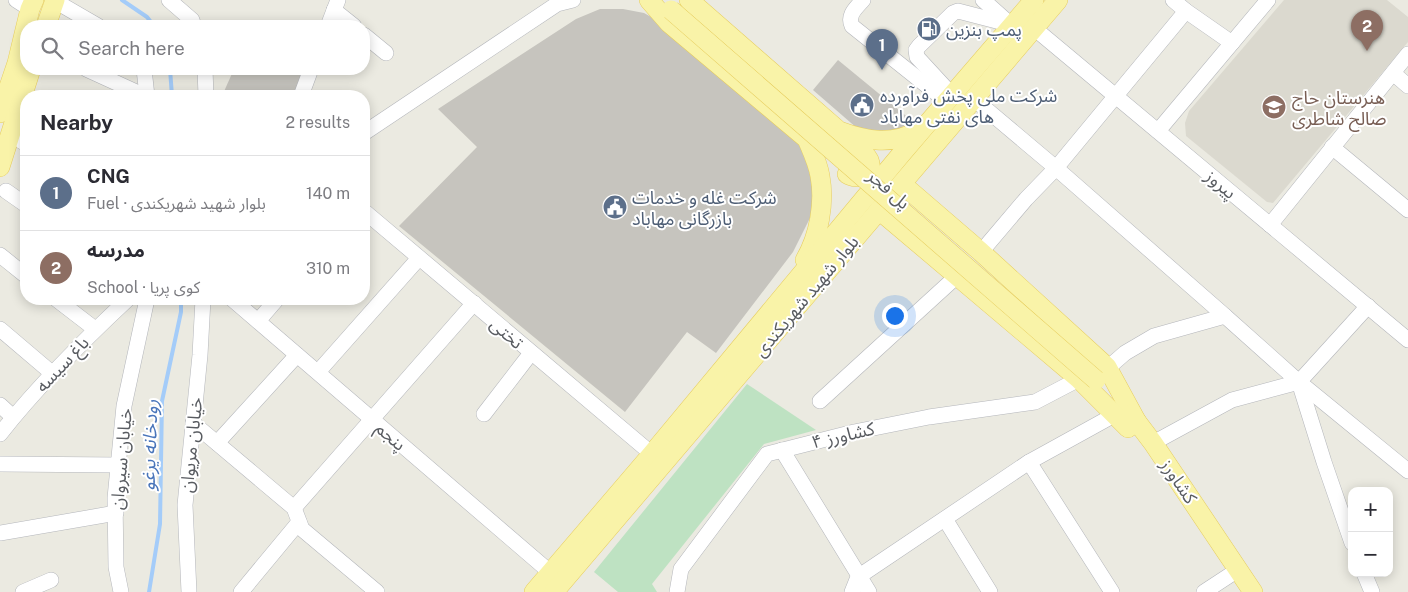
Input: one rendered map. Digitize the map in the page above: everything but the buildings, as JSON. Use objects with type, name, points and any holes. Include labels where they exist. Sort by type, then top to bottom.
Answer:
[{"type":"main road","points":[[48,20],[55,0]]},
{"type":"main road","points":[[650,0],[669,23],[846,173],[854,178],[862,177],[868,171],[870,167],[869,159],[839,131],[674,3]]},
{"type":"main road","name":"بلوار شهید شهریکندی","points":[[534,592],[652,454],[926,125],[1034,0]]},
{"type":"main road","name":"بلوار شهید شهریکندی","points":[[554,592],[1058,0]]},
{"type":"main road","points":[[24,20],[27,3]]},
{"type":"main road","name":"پل فجر","points":[[674,3],[1096,375]]},
{"type":"main road","points":[[0,113],[17,63],[20,45]]},
{"type":"main road","points":[[24,90],[29,75]]},
{"type":"main road","points":[[0,167],[20,104]]},
{"type":"main road","points":[[839,131],[858,138],[879,141],[896,140],[911,135],[926,125]]},
{"type":"main road","points":[[788,291],[808,255],[817,233],[821,210],[820,176],[815,157],[806,139]]},
{"type":"main road","points":[[902,184],[981,252],[1096,375]]},
{"type":"main road","points":[[879,210],[957,276],[1096,375]]},
{"type":"main road","name":"کشاورز","points":[[1096,375],[1128,422],[1153,443],[1253,592]]},
{"type":"main road","points":[[1128,422],[1241,592]]},
{"type":"street","points":[[55,0],[77,20]]},
{"type":"street","points":[[169,0],[192,20]]},
{"type":"street","points":[[370,129],[558,2],[573,0]]},
{"type":"street","points":[[863,0],[851,15],[850,22],[852,26],[949,98]]},
{"type":"street","points":[[983,0],[1012,26]]},
{"type":"street","points":[[1173,0],[1232,43]]},
{"type":"street","points":[[1158,132],[1268,0]]},
{"type":"street","points":[[330,20],[336,5],[349,20]]},
{"type":"street","points":[[949,98],[917,56],[916,50],[919,46],[953,13],[958,11],[1012,26]]},
{"type":"street","points":[[981,252],[1026,199],[1056,168],[1186,11]]},
{"type":"street","name":"پیروز","points":[[1034,28],[1408,340]]},
{"type":"street","points":[[370,39],[386,53]]},
{"type":"street","points":[[1270,224],[1408,54]]},
{"type":"street","points":[[1393,73],[1408,86]]},
{"type":"street","points":[[99,75],[133,90]]},
{"type":"street","points":[[144,75],[146,90]]},
{"type":"street","points":[[205,75],[206,90]]},
{"type":"street","points":[[303,90],[310,75]]},
{"type":"street","points":[[974,99],[1056,168],[1299,382],[1408,471]]},
{"type":"street","points":[[1332,147],[1408,210]]},
{"type":"street","points":[[6,191],[20,201]]},
{"type":"street","name":"تختی","points":[[370,216],[652,454]]},
{"type":"street","points":[[0,255],[20,271]]},
{"type":"street","points":[[318,372],[419,258]]},
{"type":"street","points":[[820,401],[957,276]]},
{"type":"street","points":[[241,592],[296,515],[372,419],[474,304]]},
{"type":"street","points":[[64,305],[95,329]]},
{"type":"street","name":"باغ سیسه","points":[[0,434],[13,417],[95,329],[121,305]]},
{"type":"street","name":"خیابان سیروان","points":[[122,592],[116,567],[116,513],[119,465],[124,406],[146,305]]},
{"type":"street","name":"خیابان مریوان","points":[[189,592],[185,505],[200,355],[203,305]]},
{"type":"street","name":"پنجم","points":[[239,305],[551,573]]},
{"type":"street","points":[[258,321],[272,305]]},
{"type":"street","points":[[1153,443],[1232,400],[1299,382],[1368,306]]},
{"type":"street","name":"کشاورز ۴","points":[[677,592],[681,569],[767,454],[854,432],[929,417],[1035,402],[1096,375],[1125,352],[1154,336],[1225,316]]},
{"type":"street","points":[[0,329],[53,374]]},
{"type":"street","points":[[484,414],[531,353]]},
{"type":"street","points":[[217,443],[297,354]]},
{"type":"street","points":[[1299,382],[1348,532]]},
{"type":"street","points":[[0,405],[13,417]]},
{"type":"street","points":[[852,592],[858,577],[1029,462],[1128,422]]},
{"type":"street","points":[[193,423],[296,515],[302,529],[377,592]]},
{"type":"street","points":[[782,450],[858,577],[869,592]]},
{"type":"street","points":[[1029,462],[1112,592]]},
{"type":"street","points":[[0,464],[119,465]]},
{"type":"street","points":[[0,533],[116,513]]},
{"type":"street","points":[[945,518],[990,592]]},
{"type":"street","points":[[1204,592],[1230,575]]},
{"type":"street","points":[[1366,577],[1372,592]]},
{"type":"street","points":[[23,592],[51,580]]},
{"type":"shaded area","name":"هنرستان حاج صالح شاطری","points":[[1284,0],[1387,0],[1408,17],[1408,42],[1273,203],[1267,202],[1186,136],[1185,123],[1189,111]]},
{"type":"green space","points":[[747,384],[816,430],[764,444],[652,584],[657,592],[618,592],[594,572]]},
{"type":"waterway","name":"رودخانه یرغو","points":[[122,0],[149,20]]},
{"type":"waterway","name":"رودخانه یرغو","points":[[170,75],[172,90]]},
{"type":"waterway","name":"رودخانه یرغو","points":[[149,592],[160,524],[162,401],[181,305]]},
{"type":"place","name":"پمپ بنزین","points":[[929,29]]},
{"type":"place","name":"مدرسه","points":[[1367,51]]},
{"type":"place","name":"CNG","points":[[882,70]]},
{"type":"place","name":"شرکت ملی پخش فرآورده های نفتی مهاباد","points":[[862,105]]},
{"type":"place","name":"هنرستان حاج صالح شاطری","points":[[1274,107]]},
{"type":"place","name":"شرکت غله و خدمات بازرگانی مهاباد","points":[[615,207]]}]
